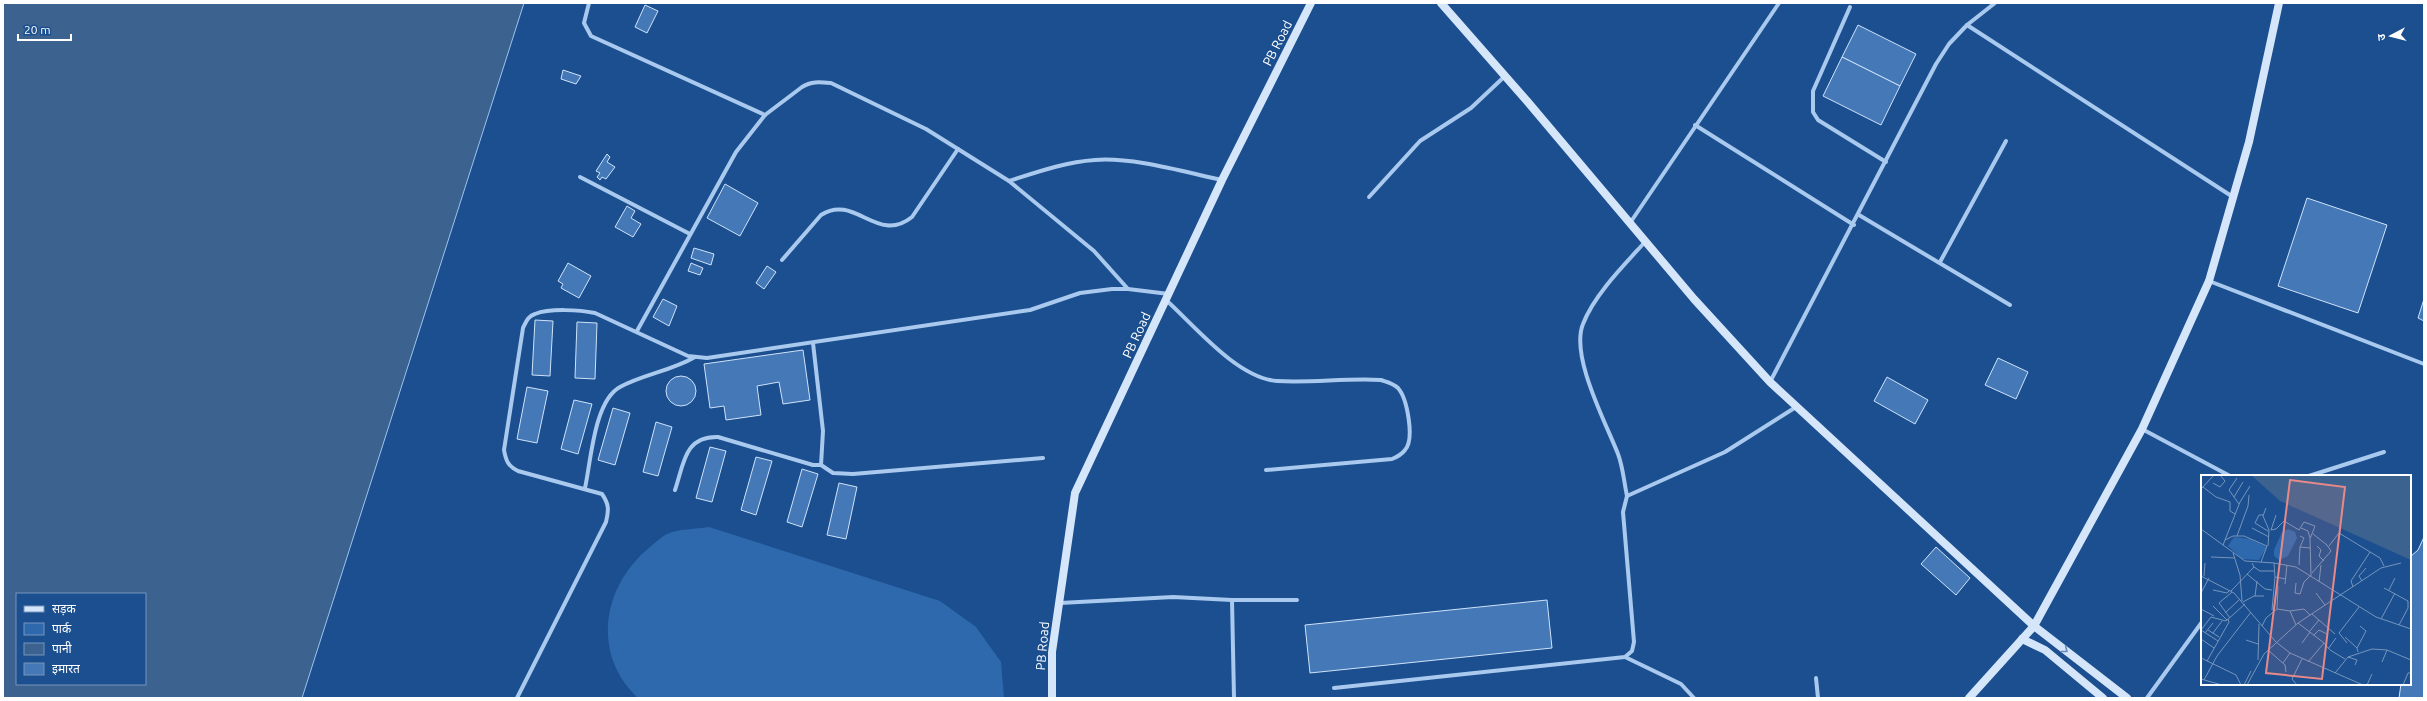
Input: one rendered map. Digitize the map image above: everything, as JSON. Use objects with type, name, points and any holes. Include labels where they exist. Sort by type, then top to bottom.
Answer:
[{"type":"street","points":[[589,3],[584,23],[591,36],[765,115]]},
{"type":"street","name":"PB Road","points":[[1052,698],[1052,652],[1075,493],[1222,180],[1310,3]]},
{"type":"street","points":[[1441,3],[1505,76],[1629,224],[1770,382],[2034,626],[2127,698]]},
{"type":"street","points":[[1629,224],[1695,125],[1762,32],[1779,3]]},
{"type":"street","points":[[1770,382],[1854,225],[1936,64],[1949,44],[1967,25],[1995,3]]},
{"type":"street","points":[[1969,698],[2034,626],[2142,429],[2209,281],[2249,142],[2279,3]]},
{"type":"street","points":[[1850,7],[1813,91],[1813,112],[1818,120],[1886,162]]},
{"type":"street","points":[[1967,25],[2234,197]]},
{"type":"street","points":[[1369,197],[1420,141],[1472,108],[1505,76]]},
{"type":"street","points":[[637,331],[736,152],[765,115],[808,83],[831,83],[926,130],[1009,181],[1094,251],[1128,289]]},
{"type":"street","points":[[1695,125],[1854,225]]},
{"type":"street","points":[[1940,262],[2006,141]]},
{"type":"street","points":[[782,260],[821,215],[827,211],[837,209],[850,211],[886,226],[895,227],[904,223],[912,217],[958,150]]},
{"type":"street","points":[[1009,181],[1049,169],[1096,160],[1137,163],[1222,180]]},
{"type":"street","points":[[580,177],[690,234]]},
{"type":"street","points":[[1859,215],[2010,305]]},
{"type":"street","points":[[1625,657],[1632,651],[1634,642],[1623,512],[1627,496],[1618,456],[1590,390],[1581,347],[1582,325],[1609,281],[1645,242]]},
{"type":"street","points":[[2209,281],[2424,364]]},
{"type":"street","points":[[517,698],[606,522],[608,502],[602,494],[585,488],[518,471],[510,467],[505,460],[504,450],[523,328],[528,318],[534,314],[580,310],[595,312],[688,356],[707,358],[1030,310],[1080,293],[1128,289],[1167,297],[1220,350],[1249,373],[1276,381],[1381,380],[1390,382],[1403,395],[1410,434],[1405,450],[1398,456],[1392,459],[1266,470]]},
{"type":"street","points":[[813,343],[822,431],[821,465]]},
{"type":"street","points":[[585,488],[599,416],[609,394],[620,387],[676,367],[695,357]]},
{"type":"street","points":[[1627,496],[1725,452],[1796,407]]},
{"type":"street","points":[[2142,429],[2228,475]]},
{"type":"street","points":[[675,490],[689,447],[695,441],[705,437],[718,437],[813,465],[821,465],[833,472],[852,474],[1042,458]]},
{"type":"street","points":[[2312,475],[2384,452]]},
{"type":"street","points":[[1059,603],[1173,597],[1232,600],[1297,600]]},
{"type":"street","points":[[1232,600],[1234,698]]},
{"type":"street","points":[[2147,698],[2201,623]]},
{"type":"street","points":[[2022,639],[2045,650],[2103,698]]},
{"type":"street","points":[[1334,688],[1625,657],[1681,684],[1694,698]]},
{"type":"street","points":[[1816,678],[1818,698]]},
{"type":"green space","points":[[709,527],[940,601],[976,627],[1001,662],[1004,698],[638,698],[623,680],[613,661],[608,641],[608,621],[613,600],[621,581],[634,563],[660,538],[676,531]]},
{"type":"water","points":[[3,3],[524,3],[302,698],[3,698]]},
{"type":"building","points":[[645,5],[658,11],[647,33],[635,27]]},
{"type":"building","points":[[1858,25],[1916,54],[1900,86],[1842,57]]},
{"type":"building","points":[[1842,57],[1900,86],[1881,125],[1823,96]]},
{"type":"building","points":[[563,70],[581,76],[576,84],[561,79]]},
{"type":"building","points":[[607,154],[610,157],[607,162],[615,167],[606,179],[602,177],[600,180],[597,177],[600,173],[596,171]]},
{"type":"building","points":[[725,184],[758,203],[740,236],[707,218]]},
{"type":"building","points":[[2307,198],[2387,225],[2358,313],[2278,286]]},
{"type":"building","points":[[627,206],[635,211],[631,218],[641,224],[633,237],[615,227]]},
{"type":"building","points":[[694,248],[714,254],[711,265],[691,258]]},
{"type":"building","points":[[568,263],[591,276],[579,298],[561,288],[563,284],[558,281]]},
{"type":"building","points":[[691,263],[703,268],[700,275],[688,271]]},
{"type":"building","points":[[767,266],[776,272],[764,289],[756,283]]},
{"type":"building","points":[[663,299],[677,306],[669,326],[653,317]]},
{"type":"building","points":[[2424,299],[2424,321],[2418,318]]},
{"type":"building","points":[[535,320],[553,321],[550,376],[532,375]]},
{"type":"building","points":[[577,322],[597,323],[595,379],[575,378]]},
{"type":"building","points":[[803,350],[810,400],[783,404],[779,382],[757,386],[761,415],[726,420],[724,406],[710,408],[704,364]]},
{"type":"building","points":[[1998,358],[2028,372],[2016,399],[1985,385]]},
{"type":"building","points":[[681,376],[692,380],[696,391],[692,402],[681,406],[670,402],[666,391],[670,380]]},
{"type":"building","points":[[1887,377],[1928,400],[1915,424],[1874,401]]},
{"type":"building","points":[[527,387],[548,391],[537,443],[517,439]]},
{"type":"building","points":[[574,400],[592,404],[578,454],[561,449]]},
{"type":"building","points":[[613,408],[630,413],[615,465],[598,460]]},
{"type":"building","points":[[656,422],[672,427],[658,476],[643,472]]},
{"type":"building","points":[[710,447],[726,451],[712,502],[696,498]]},
{"type":"building","points":[[756,457],[772,461],[756,515],[741,510]]},
{"type":"building","points":[[802,469],[818,474],[802,527],[787,522]]},
{"type":"building","points":[[839,483],[857,487],[846,539],[827,535]]},
{"type":"building","points":[[2424,537],[2424,698],[2399,698],[2401,685],[2411,685],[2411,556],[2418,550]]},
{"type":"building","points":[[1936,547],[1970,578],[1956,595],[1921,564]]},
{"type":"building","points":[[1547,600],[1552,648],[1310,673],[1305,625]]}]
